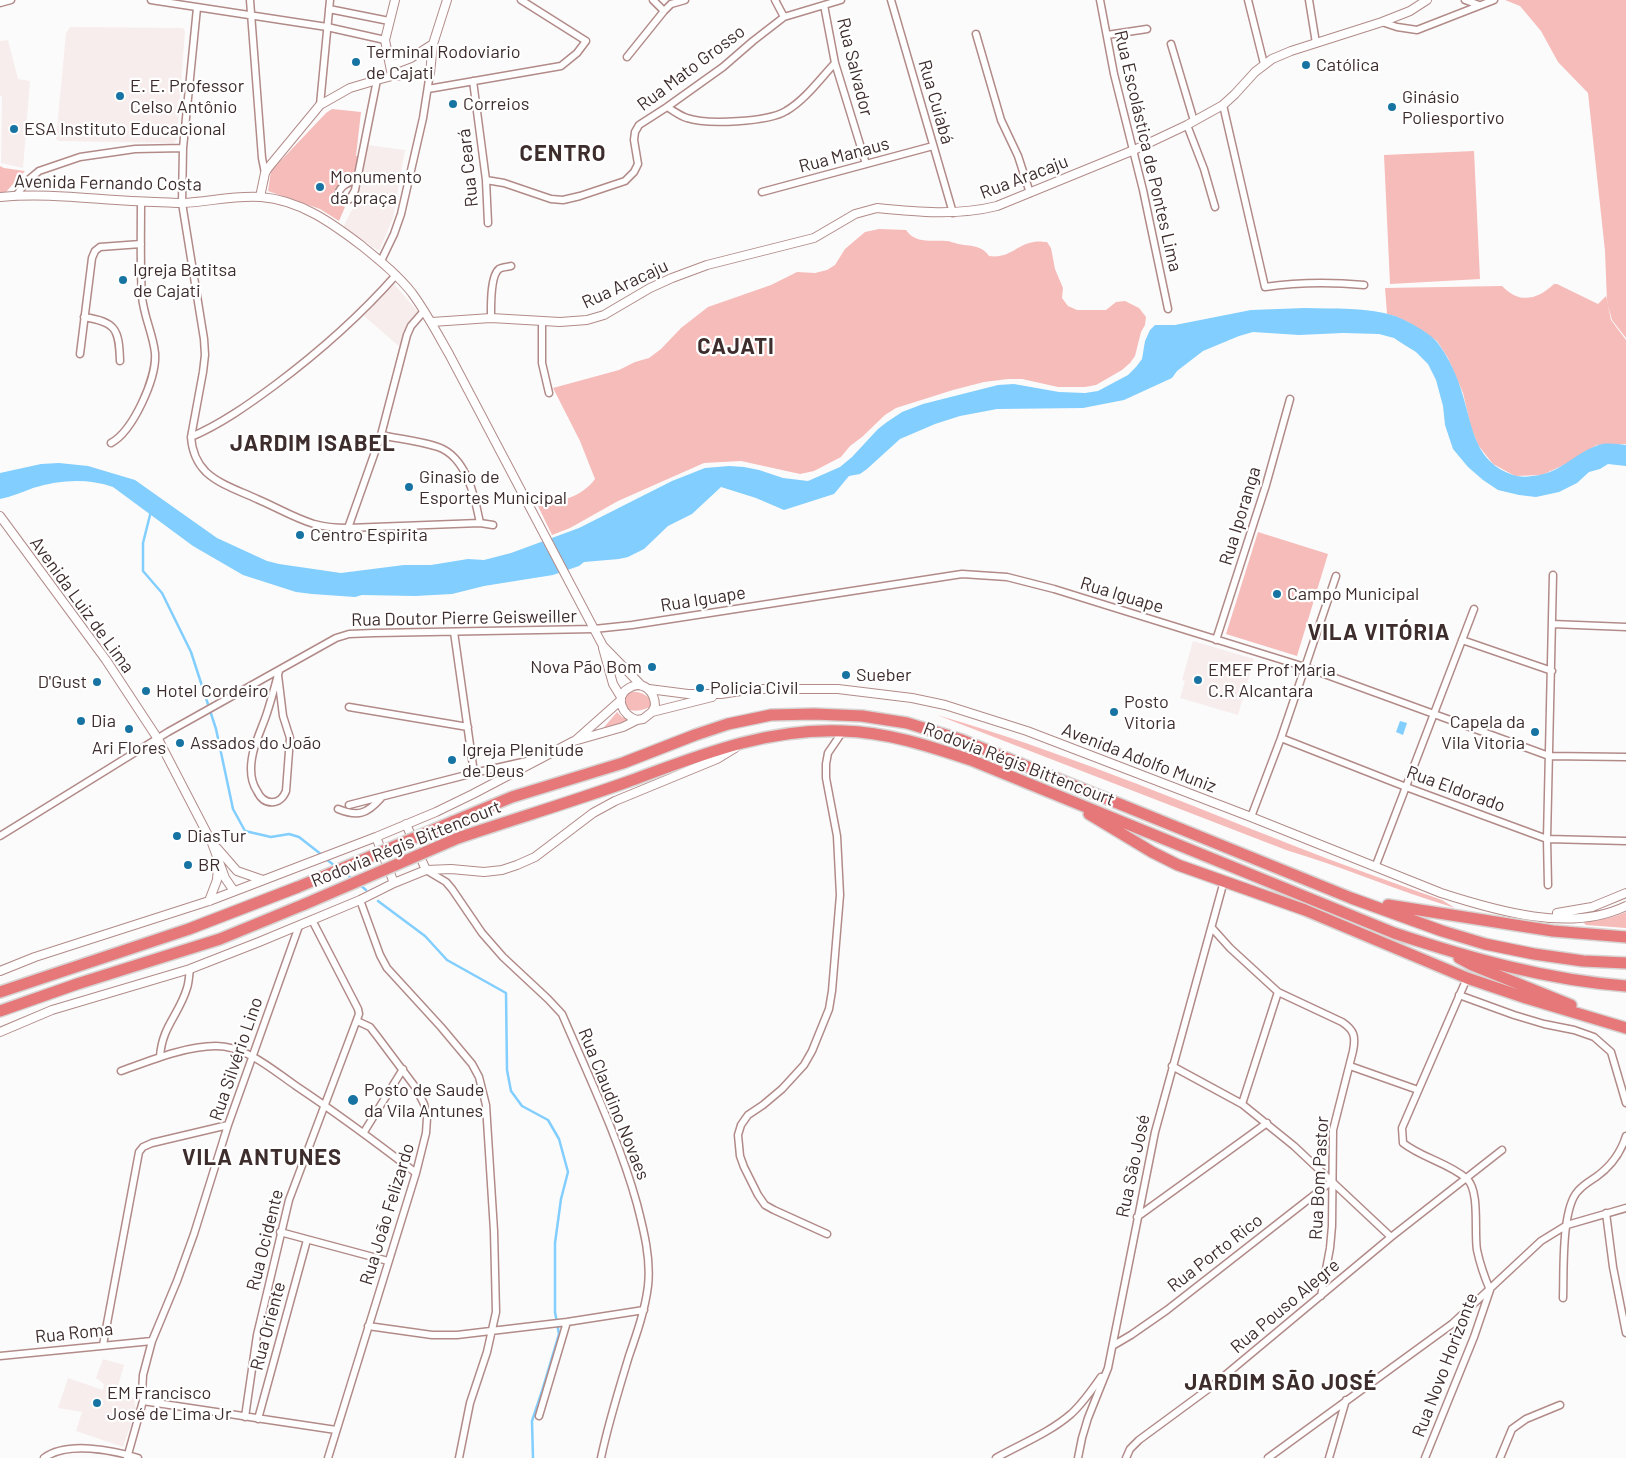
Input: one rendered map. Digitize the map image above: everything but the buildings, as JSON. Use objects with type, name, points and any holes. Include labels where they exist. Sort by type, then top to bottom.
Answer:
[{"type":"highway","name":"Rodovia Régis Bittencourt","points":[[0,992],[190,929],[298,887],[512,797],[622,763],[695,734],[728,724],[771,715],[814,714],[862,716],[907,723],[962,740],[1351,898],[1442,931],[1486,944],[1534,954],[1583,961],[1626,963]]},
{"type":"highway","name":"Rodovia Régis Bittencourt","points":[[0,1011],[77,984],[220,939],[458,838],[690,758],[750,740],[817,731],[872,733],[922,744],[971,760],[1394,933],[1447,950],[1564,979],[1626,986]]},
{"type":"highway","points":[[1060,797],[1152,852],[1178,865],[1313,913],[1467,978],[1626,1028]]},
{"type":"highway","points":[[1351,898],[1418,911],[1535,928],[1626,937]]},
{"type":"highway","points":[[1447,950],[1472,965],[1554,998],[1604,1021]]},
{"type":"street","points":[[0,3],[11,0]]},
{"type":"street","points":[[151,0],[326,27],[385,40]]},
{"type":"street","points":[[250,0],[262,158],[265,173],[260,197]]},
{"type":"street","points":[[320,105],[330,0]]},
{"type":"street","points":[[392,76],[385,40],[395,0]]},
{"type":"street","points":[[380,261],[394,234],[401,214],[428,89],[434,44],[447,0]]},
{"type":"street","points":[[428,89],[561,66],[577,53],[586,41],[521,0]]},
{"type":"street","points":[[653,0],[664,10]]},
{"type":"street","points":[[627,57],[664,10],[671,4],[685,0]]},
{"type":"street","points":[[775,0],[784,17]]},
{"type":"street","name":"Rua Mato Grosso","points":[[486,180],[504,183],[551,199],[563,200],[625,181],[634,172],[638,164],[634,140],[635,132],[639,125],[668,107],[723,67],[784,17],[841,0]]},
{"type":"street","name":"Rua Cuiabá","points":[[890,0],[954,213]]},
{"type":"street","name":"Rua Escolástica de Pontes Lima","points":[[1100,0],[1114,74],[1134,150],[1168,308]]},
{"type":"street","points":[[1248,0],[1264,64]]},
{"type":"street","points":[[1309,0],[1316,43]]},
{"type":"street","name":"Rua Aracaju","points":[[432,322],[491,318],[570,322],[595,318],[672,278],[707,265],[814,238],[855,214],[869,209],[954,213],[997,206],[1134,150],[1191,123],[1223,105],[1264,64],[1291,50],[1382,22],[1410,11],[1427,0]]},
{"type":"street","points":[[1465,0],[1478,5]]},
{"type":"street","points":[[1382,22],[1397,27],[1417,30],[1494,0]]},
{"type":"street","name":"Rua Salvador","points":[[824,6],[835,63],[866,164]]},
{"type":"street","points":[[197,8],[183,148],[182,203],[205,355],[191,438],[192,449],[197,461],[215,479],[232,488],[313,524],[329,528],[480,523],[493,525]]},
{"type":"street","points":[[329,9],[389,21]]},
{"type":"street","points":[[1107,35],[1147,29]]},
{"type":"street","points":[[976,34],[1001,120],[1018,156],[1030,193]]},
{"type":"street","points":[[390,66],[411,58],[434,44]]},
{"type":"street","points":[[1171,44],[1215,207]]},
{"type":"street","points":[[668,107],[686,118],[700,121],[738,120],[774,116],[785,112],[794,105],[835,63]]},
{"type":"street","points":[[265,173],[320,105],[350,88],[377,80],[392,76],[430,73]]},
{"type":"street","points":[[357,179],[377,80]]},
{"type":"street","name":"Rua Ceará","points":[[473,81],[486,180],[488,223]]},
{"type":"street","points":[[1223,105],[1265,287],[1302,282],[1364,284]]},
{"type":"street","name":"Rua Manaus","points":[[762,192],[933,146]]},
{"type":"street","points":[[16,196],[26,182],[39,170],[80,157],[135,149],[183,148]]},
{"type":"street","name":"Avenida Fernando Costa","points":[[0,198],[62,195],[141,202],[182,203],[232,197],[276,199],[317,214],[380,261],[410,291],[432,322],[603,646],[613,684],[621,698]]},
{"type":"street","points":[[111,443],[119,439],[139,407],[148,388],[155,360],[155,351],[145,317],[142,298],[141,202]]},
{"type":"street","points":[[80,354],[92,258],[95,251],[100,247],[141,244]]},
{"type":"street","points":[[491,318],[492,289],[496,273],[500,269],[511,266]]},
{"type":"street","points":[[191,438],[229,418],[292,373],[339,334],[396,275]]},
{"type":"street","points":[[348,528],[381,435],[407,335],[411,326],[424,311]]},
{"type":"street","points":[[84,317],[103,320],[110,324],[117,339],[120,361]]},
{"type":"street","points":[[542,321],[542,363],[549,393]]},
{"type":"street","name":"Rua Iporanga","points":[[1216,640],[1266,485],[1290,399]]},
{"type":"street","points":[[381,435],[439,447],[448,452],[466,475],[474,492],[480,523]]},
{"type":"street","name":"Avenida Luiz de Lima","points":[[0,516],[106,660],[158,739],[212,843],[225,878],[234,891]]},
{"type":"street","name":"Rua Iguape","points":[[594,629],[632,625],[962,574],[1007,577],[1305,667],[1549,756],[1626,757]]},
{"type":"street","points":[[1548,886],[1547,839],[1553,574]]},
{"type":"street","points":[[1251,817],[1281,738],[1336,576]]},
{"type":"street","points":[[1376,866],[1474,609]]},
{"type":"street","points":[[1552,624],[1626,628]]},
{"type":"street","name":"Rua Doutor Pierre Geisweiller","points":[[0,836],[158,739],[204,712],[279,673],[336,638],[349,634],[594,629]]},
{"type":"street","points":[[454,632],[474,773]]},
{"type":"street","points":[[1462,640],[1552,671]]},
{"type":"street","name":"Avenida Fernando Costa","points":[[603,646],[645,687]]},
{"type":"street","points":[[279,673],[283,716],[289,732],[290,745],[286,791],[283,798],[277,802],[270,802],[262,799],[257,792],[251,770],[257,740],[279,673]]},
{"type":"street","points":[[574,741],[621,698],[630,687],[645,687],[688,694],[722,694]]},
{"type":"street","points":[[0,972],[35,957],[209,901],[347,849],[436,812],[574,741],[624,727],[648,716],[655,706],[655,700],[645,687]]},
{"type":"street","name":"Avenida Adolfo Muniz","points":[[722,694],[754,689],[838,689],[893,695],[945,705],[1027,731],[1457,898],[1499,910],[1532,916],[1553,917],[1604,914],[1626,906]]},
{"type":"street","points":[[652,712],[722,694]]},
{"type":"street","points":[[621,698],[621,707],[625,713],[630,718],[637,720]]},
{"type":"street","points":[[349,707],[468,727]]},
{"type":"street","points":[[827,1234],[766,1205],[758,1195],[744,1167],[740,1156],[738,1135],[741,1125],[748,1115],[782,1089],[804,1065],[812,1051],[829,1009],[840,895],[837,836],[826,778],[826,764],[828,753],[844,731]]},
{"type":"street","name":"Rua Eldorado","points":[[1281,738],[1547,839],[1626,840]]},
{"type":"street","points":[[0,1032],[52,1010],[190,969],[299,926],[426,870],[451,869],[484,872],[502,870],[518,865],[535,857],[592,813],[615,801],[717,759],[750,740]]},
{"type":"street","points":[[349,805],[474,773],[542,758]]},
{"type":"street","points":[[338,809],[353,814],[360,813],[374,806],[382,798]]},
{"type":"street","points":[[406,824],[426,870]]},
{"type":"street","points":[[376,837],[394,883]]},
{"type":"street","name":"Avenida Luiz de Lima","points":[[212,843],[237,871],[263,880]]},
{"type":"street","points":[[209,901],[216,880],[219,861]]},
{"type":"street","name":"Rua Claudino Novaes","points":[[426,870],[446,882],[487,939],[562,1014],[616,1141],[633,1190],[643,1226],[648,1257],[648,1285],[644,1310],[625,1370],[601,1458]]},
{"type":"street","name":"Rua São José","points":[[1078,1458],[1088,1418],[1108,1368],[1114,1345],[1137,1217],[1155,1132],[1224,881]]},
{"type":"street","name":"Avenida Adolfo Muniz","points":[[1532,916],[1592,907],[1626,893]]},
{"type":"street","points":[[360,900],[380,955],[388,968],[472,1064],[479,1077],[486,1105],[496,1312],[493,1331],[463,1431],[459,1458]]},
{"type":"street","points":[[312,920],[358,1009],[357,1021]]},
{"type":"street","name":"Rua Silvério Lino","points":[[128,1456],[143,1401],[143,1375],[152,1341],[194,1234],[228,1125],[299,926]]},
{"type":"street","name":"Rua Bom Pastor","points":[[1212,928],[1230,948],[1278,992],[1342,1022],[1354,1033],[1355,1040],[1350,1066],[1333,1130],[1330,1248],[1321,1296]]},
{"type":"street","points":[[160,1057],[164,1034],[188,987],[190,969]]},
{"type":"street","points":[[1467,978],[1402,1128],[1403,1143],[1409,1148],[1467,1179]]},
{"type":"street","points":[[1242,1104],[1278,992]]},
{"type":"street","points":[[1459,995],[1514,1015],[1574,1030],[1594,1038],[1611,1052],[1626,1103]]},
{"type":"street","name":"Rua João Felizardo","points":[[328,1458],[416,1173],[426,1133],[427,1118],[424,1104],[416,1088],[402,1068],[370,1027],[357,1021]]},
{"type":"street","name":"Rua Ocidente","points":[[245,1417],[256,1335],[289,1200],[357,1021]]},
{"type":"street","points":[[120,1071],[160,1057],[216,1046],[231,1048],[252,1057],[364,1132],[416,1173]]},
{"type":"street","points":[[1172,1066],[1242,1104],[1294,1146],[1391,1238]]},
{"type":"street","points":[[1350,1066],[1418,1090]]},
{"type":"street","points":[[364,1132],[402,1068]]},
{"type":"street","points":[[1137,1217],[1266,1123]]},
{"type":"street","points":[[103,1345],[139,1152],[143,1147],[152,1143],[228,1125]]},
{"type":"street","points":[[1563,1298],[1564,1238],[1573,1198],[1577,1191],[1613,1161],[1626,1136]]},
{"type":"street","name":"Rua Pouso Alegre","points":[[1126,1458],[1130,1449],[1139,1440],[1211,1387],[1391,1238],[1502,1150]]},
{"type":"street","name":"Rua Novo Horizonte","points":[[1424,1458],[1474,1337],[1490,1290],[1482,1271],[1477,1249],[1475,1202],[1473,1191],[1467,1179]]},
{"type":"street","name":"Rua Porto Rico","points":[[1114,1345],[1131,1336],[1166,1310],[1332,1181]]},
{"type":"street","points":[[1268,1458],[1452,1324],[1541,1241],[1566,1225],[1626,1208]]},
{"type":"street","points":[[1606,1214],[1613,1267],[1626,1331]]},
{"type":"street","points":[[280,1232],[388,1261]]},
{"type":"street","name":"Rua Oriente","points":[[258,1419],[307,1240]]},
{"type":"street","points":[[368,1326],[432,1336],[552,1324],[644,1310]]},
{"type":"street","points":[[539,1416],[564,1322]]},
{"type":"street","name":"Rua Roma","points":[[0,1356],[152,1341]]},
{"type":"street","points":[[996,1458],[1049,1430],[1072,1413],[1086,1398],[1108,1368]]},
{"type":"street","points":[[1328,1458],[1346,1400]]},
{"type":"street","points":[[143,1401],[336,1430]]},
{"type":"street","points":[[1500,1458],[1512,1430],[1526,1419],[1560,1405]]},
{"type":"street","points":[[44,1458],[64,1449],[82,1448],[138,1458]]},
{"type":"shaded area","points":[[1505,0],[1626,0],[1626,338],[1612,320],[1607,302],[1605,251],[1588,93],[1558,62],[1541,31],[1520,6]]},
{"type":"shaded area","name":"E. E. Professor Celso Antônio","points":[[70,27],[183,28],[185,31],[177,139],[174,143],[59,141],[56,139],[66,33]]},
{"type":"shaded area","name":"ESA Instituto Educacional","points":[[8,40],[18,79],[30,81],[23,168],[1,163],[2,96],[0,96],[0,41]]},
{"type":"shaded area","points":[[332,109],[361,112],[356,156],[360,156],[354,178],[336,187],[331,198],[345,207],[339,221],[320,209],[268,191],[271,171]]},
{"type":"shaded area","points":[[368,145],[405,150],[393,218],[379,251],[343,227],[359,196]]},
{"type":"shaded area","points":[[1474,151],[1480,279],[1390,284],[1384,155]]},
{"type":"shaded area","points":[[0,166],[25,171],[5,193],[0,194]]},
{"type":"shaded area","points":[[879,229],[906,230],[919,239],[948,241],[975,247],[983,250],[989,256],[1008,253],[1028,243],[1047,242],[1051,248],[1055,269],[1063,288],[1062,298],[1068,306],[1077,310],[1106,310],[1116,302],[1125,301],[1139,308],[1146,317],[1135,356],[1122,370],[1096,385],[1058,387],[1022,379],[1008,379],[984,382],[953,390],[896,408],[885,415],[850,446],[841,457],[814,471],[800,474],[741,461],[704,463],[618,501],[570,528],[552,535],[538,506],[577,494],[595,479],[580,441],[553,388],[619,370],[649,358],[661,349],[681,328],[708,307],[771,285],[797,272],[815,273],[827,270],[835,265],[845,249],[865,232]]},
{"type":"shaded area","points":[[394,284],[420,314],[407,325],[401,348],[364,316]]},
{"type":"shaded area","points":[[1554,284],[1598,304],[1606,296],[1611,320],[1626,340],[1626,444],[1597,445],[1566,464],[1542,475],[1515,476],[1493,464],[1478,445],[1471,427],[1463,393],[1448,358],[1437,341],[1410,323],[1387,314],[1385,288],[1502,286],[1515,296],[1528,298],[1541,294]]},
{"type":"shaded area","name":"Campo Municipal","points":[[1258,532],[1328,554],[1297,656],[1226,634]]},
{"type":"shaded area","points":[[1193,641],[1254,659],[1238,715],[1180,698],[1185,681],[1182,680]]},
{"type":"shaded area","points":[[630,692],[644,694],[654,705],[639,711],[624,707],[625,696]]},
{"type":"shaded area","points":[[617,712],[629,720],[600,732]]},
{"type":"shaded area","points":[[937,715],[1072,759],[1311,852],[1442,900],[1455,908],[1286,850]]},
{"type":"shaded area","points":[[1626,912],[1626,928],[1586,925],[1584,923],[1586,921],[1616,916]]},
{"type":"shaded area","name":"EM Francisco José de Lima Jr","points":[[103,1359],[124,1365],[118,1386],[112,1384],[109,1390],[134,1398],[136,1409],[123,1447],[76,1431],[82,1412],[58,1408],[68,1378],[103,1390],[104,1384],[96,1378]]},
{"type":"water","points":[[1350,309],[1384,313],[1405,320],[1434,338],[1456,375],[1473,432],[1483,453],[1500,469],[1513,475],[1527,477],[1542,475],[1588,450],[1607,444],[1626,445],[1626,466],[1608,464],[1600,469],[1589,472],[1577,483],[1559,492],[1536,497],[1498,490],[1468,467],[1453,449],[1445,425],[1443,406],[1436,380],[1428,364],[1416,352],[1394,338],[1379,334],[1299,335],[1253,332],[1203,351],[1177,371],[1172,378],[1124,400],[1083,408],[997,409],[960,416],[900,439],[867,469],[860,474],[849,476],[834,494],[784,510],[756,498],[721,487],[692,514],[668,526],[644,549],[628,557],[584,562],[579,566],[553,575],[484,586],[452,594],[415,596],[362,595],[355,597],[296,592],[243,575],[193,546],[113,487],[103,484],[83,481],[53,483],[0,499],[0,473],[41,464],[59,463],[88,466],[135,480],[217,538],[267,561],[279,564],[341,573],[404,565],[431,565],[468,559],[484,560],[511,553],[579,528],[672,481],[705,468],[744,467],[783,478],[808,481],[840,467],[887,422],[902,412],[923,404],[998,385],[1014,384],[1059,392],[1085,393],[1098,391],[1128,375],[1136,367],[1142,359],[1145,341],[1150,330],[1155,325],[1175,325],[1251,310]]},
{"type":"water","points":[[1400,721],[1407,723],[1403,735],[1396,732]]},
{"type":"waterway","points":[[151,511],[143,543],[143,571],[162,593],[191,652],[216,729],[233,809],[245,831],[271,837],[289,834],[299,837],[322,855]]},
{"type":"waterway","points":[[326,859],[335,866]]},
{"type":"waterway","points":[[344,872],[353,880]]},
{"type":"waterway","points":[[360,885],[366,890]]},
{"type":"waterway","points":[[378,901],[425,936],[447,960],[506,993],[507,1070],[511,1091],[522,1106],[548,1120],[559,1139],[568,1172],[561,1199],[555,1243],[555,1312],[559,1334],[532,1421],[533,1458]]},
{"type":"place","name":"Terminal Rodoviario de Cajati","points":[[356,62]]},
{"type":"place","name":"Católica","points":[[1306,65]]},
{"type":"place","name":"E. E. Professor Celso Antônio","points":[[120,96]]},
{"type":"place","name":"Correios","points":[[453,104]]},
{"type":"place","name":"Ginásio Poliesportivo","points":[[1392,107]]},
{"type":"place","name":"ESA Instituto Educacional","points":[[14,129]]},
{"type":"place","name":"Monumento da praça","points":[[320,187]]},
{"type":"place","name":"Igreja Batitsa de Cajati","points":[[123,280]]},
{"type":"place","name":"Ginasio de Esportes Municipal","points":[[409,487]]},
{"type":"place","name":"Centro Espirita","points":[[300,535]]},
{"type":"place","name":"Campo Municipal","points":[[1277,594]]},
{"type":"place","name":"Nova Pão Bom","points":[[652,667]]},
{"type":"place","name":"Sueber","points":[[846,675]]},
{"type":"place","name":"EMEF Prof Maria C.R Alcantara","points":[[1198,680]]},
{"type":"place","name":"D'Gust","points":[[97,682]]},
{"type":"place","name":"Policia Civil","points":[[700,688]]},
{"type":"place","name":"Hotel Cordeiro","points":[[146,691]]},
{"type":"place","name":"Posto Vitoria","points":[[1114,712]]},
{"type":"place","name":"Dia","points":[[81,721]]},
{"type":"place","name":"Ari Flores","points":[[129,729]]},
{"type":"place","name":"Capela da Vila Vitoria","points":[[1535,732]]},
{"type":"place","name":"Assados do João","points":[[180,743]]},
{"type":"place","name":"Igreja Plenitude de Deus","points":[[452,760]]},
{"type":"place","name":"DiasTur","points":[[177,836]]},
{"type":"place","name":"BR","points":[[188,865]]},
{"type":"place","name":"Posto de Saude da Vila Antunes","points":[[353,1100]]},
{"type":"place","name":"EM Francisco José de Lima Jr","points":[[97,1403]]},
{"type":"district","name":"CENTRO","points":[[563,154]]},
{"type":"district","name":"CAJATI","points":[[736,347]]},
{"type":"district","name":"JARDIM ISABEL","points":[[313,444]]},
{"type":"district","name":"VILA VITÓRIA","points":[[1379,633]]},
{"type":"district","name":"VILA ANTUNES","points":[[262,1158]]},
{"type":"district","name":"JARDIM SÃO JOSÉ","points":[[1281,1383]]}]
